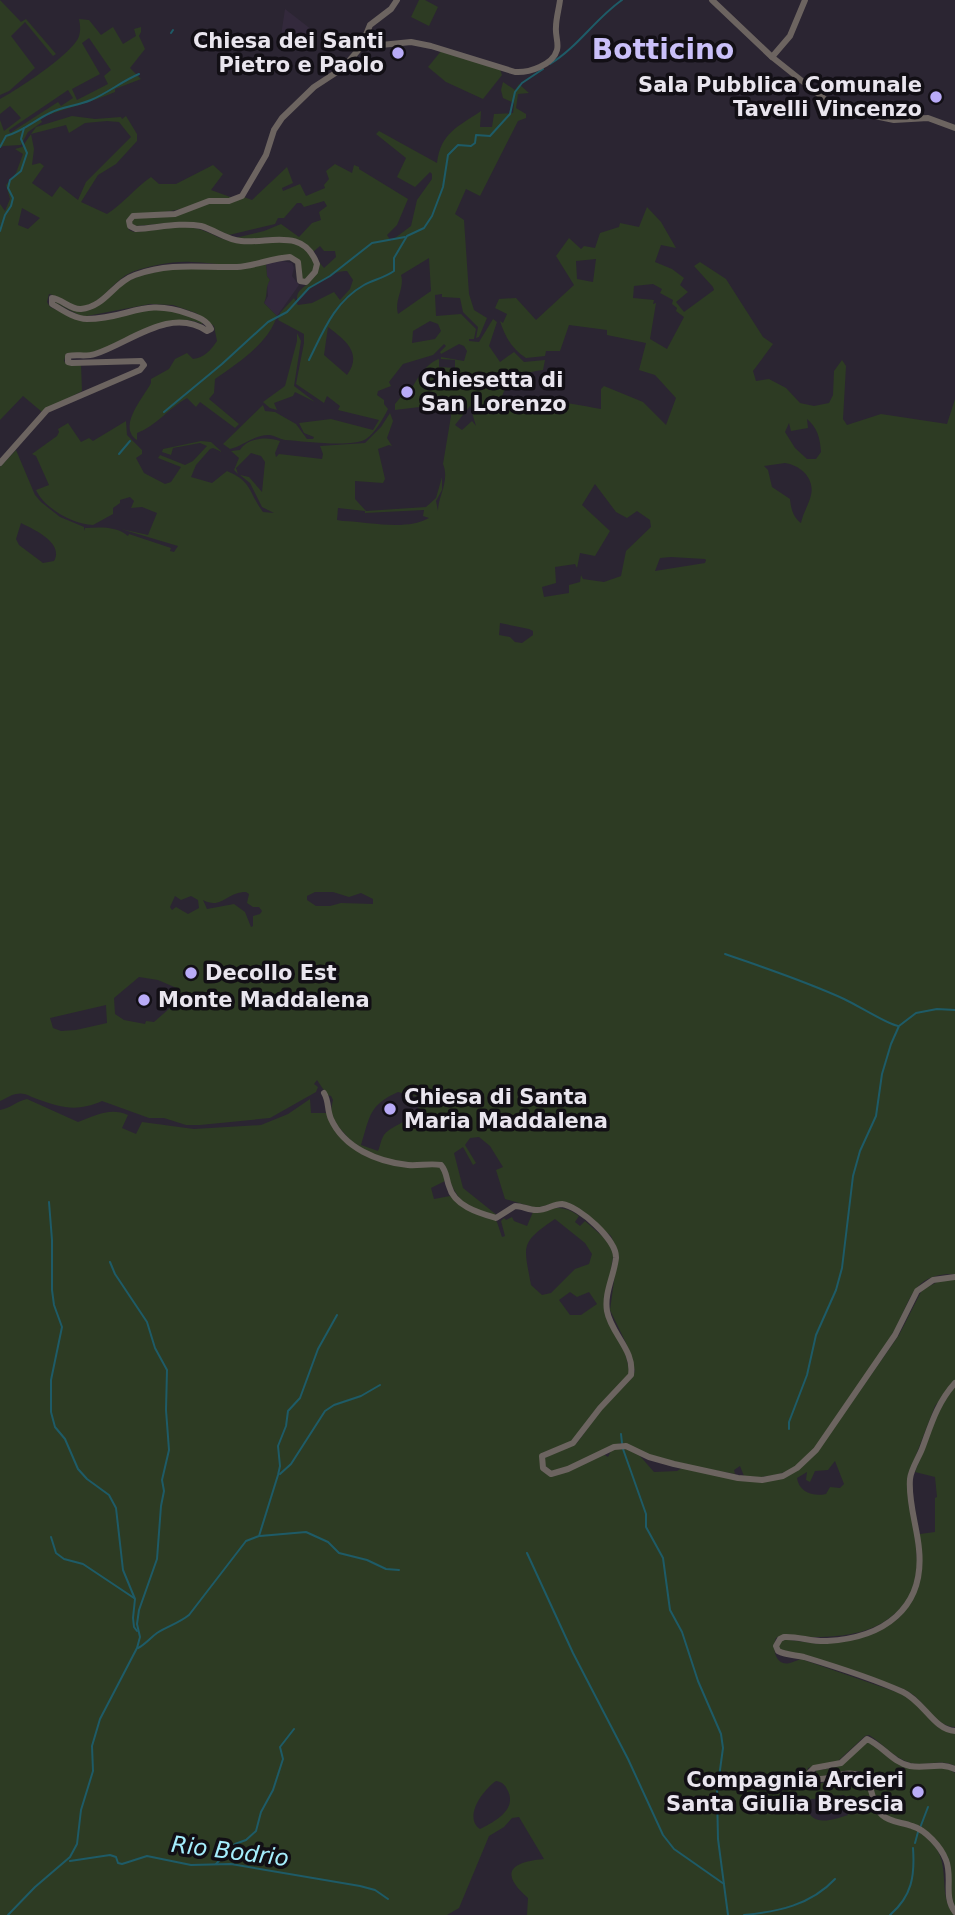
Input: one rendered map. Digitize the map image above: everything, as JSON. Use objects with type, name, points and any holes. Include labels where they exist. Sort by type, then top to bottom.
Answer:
[{"type":"street","points":[[0,463],[47,410],[140,370],[144,365],[141,362],[72,363],[67,360],[70,355],[97,354],[148,330],[170,324],[190,323],[207,331],[211,329],[208,323],[196,316],[160,306],[96,318],[81,318],[52,304],[52,298],[77,309],[85,309],[108,296],[125,278],[180,265],[243,267],[290,257],[298,262],[301,282],[308,281],[317,264],[307,249],[293,242],[276,238],[239,241],[195,225],[136,229],[129,221],[133,216],[175,214],[209,201],[229,201],[242,196],[266,155],[282,117],[314,87],[344,68],[361,46],[370,25],[391,9],[397,0]]},
{"type":"street","points":[[361,46],[411,42],[515,72],[527,72],[549,61],[557,49],[555,30],[561,0]]},
{"type":"street","points":[[712,0],[772,57],[832,106],[849,112],[894,120],[928,118],[955,128]]},
{"type":"street","points":[[772,57],[790,36],[804,0]]},
{"type":"street","points":[[324,1093],[328,1099],[331,1120],[354,1147],[396,1163],[441,1165],[451,1192],[468,1208],[496,1218],[515,1206],[538,1211],[561,1204],[580,1213],[613,1244],[616,1254],[607,1307],[611,1322],[627,1350],[631,1375],[600,1408],[573,1443],[542,1456],[542,1468],[551,1474],[568,1469],[614,1447],[626,1446],[674,1465],[738,1478],[762,1480],[783,1476],[797,1468],[816,1450],[895,1335],[917,1291],[933,1280],[955,1277]]},
{"type":"street","points":[[955,1383],[936,1409],[910,1478],[920,1569],[913,1597],[890,1622],[869,1632],[827,1641],[784,1637],[776,1646],[782,1654],[805,1658],[904,1693],[920,1702],[943,1728],[955,1731]]},
{"type":"street","points":[[955,1769],[937,1765],[912,1766],[898,1762],[867,1739],[841,1763],[814,1768],[809,1773],[812,1778],[819,1780],[851,1773],[861,1776],[869,1785],[878,1811],[886,1818],[914,1826],[926,1834],[947,1860],[948,1897],[955,1912]]},
{"type":"shaded area","points":[[285,9],[316,33],[316,43],[280,42]]},
{"type":"shaded area","points":[[266,263],[292,263],[292,276],[299,285],[277,316],[264,303],[268,296],[267,284],[270,280]]},
{"type":"green space","points":[[0,0],[21,22],[26,19],[56,54],[53,56],[25,22],[11,36],[35,68],[9,91],[0,95]]},
{"type":"green space","points":[[419,0],[438,7],[429,26],[411,17]]},
{"type":"green space","points":[[79,19],[89,20],[101,35],[113,27],[123,44],[136,36],[134,29],[141,27],[139,36],[145,49],[130,68],[141,79],[115,89],[115,92],[106,96],[40,118],[42,122],[28,132],[21,145],[0,148],[0,120],[4,131],[21,118],[10,106],[0,114],[0,99],[31,80],[67,52],[79,36]],"holes":[[[89,38],[111,70],[104,76],[108,84],[77,100],[72,89],[100,74],[82,43]],[[68,90],[73,98],[61,106],[58,102],[10,133],[9,130]]]},
{"type":"green space","points":[[442,50],[500,69],[502,75],[483,99],[446,82],[428,67]]},
{"type":"green space","points":[[503,82],[515,90],[519,84],[529,93],[518,94],[516,108],[526,114],[526,118],[518,121],[480,196],[466,189],[455,214],[464,220],[469,294],[474,310],[487,318],[479,337],[476,338],[478,327],[463,312],[460,298],[435,295],[436,316],[461,314],[476,329],[474,339],[469,341],[479,342],[493,319],[497,322],[489,346],[500,362],[514,352],[524,362],[545,360],[543,370],[523,374],[511,380],[497,412],[510,406],[535,401],[561,402],[601,409],[601,389],[604,386],[643,402],[666,425],[676,398],[655,375],[639,370],[646,343],[607,335],[607,330],[569,325],[560,351],[546,351],[545,356],[526,358],[513,347],[504,332],[500,321],[503,323],[507,314],[495,308],[499,299],[516,298],[536,320],[574,285],[556,256],[569,238],[581,249],[584,246],[595,248],[600,233],[619,227],[620,223],[639,227],[647,207],[661,222],[676,248],[661,245],[655,262],[684,278],[680,285],[688,292],[676,302],[684,312],[714,290],[694,266],[700,262],[726,279],[763,337],[773,344],[753,371],[756,381],[769,379],[786,388],[800,403],[814,406],[829,403],[833,395],[834,371],[842,360],[846,366],[843,419],[847,425],[881,414],[947,424],[955,399],[955,1274],[929,1278],[914,1291],[887,1343],[815,1449],[797,1465],[776,1475],[744,1476],[740,1466],[734,1470],[735,1474],[680,1464],[620,1443],[576,1464],[552,1471],[544,1465],[544,1458],[577,1443],[635,1371],[626,1343],[610,1310],[618,1252],[611,1236],[569,1203],[559,1202],[536,1208],[505,1199],[496,1170],[503,1167],[490,1146],[479,1137],[470,1138],[465,1145],[476,1163],[473,1165],[463,1147],[454,1153],[463,1188],[498,1216],[462,1201],[445,1168],[390,1160],[354,1143],[334,1121],[331,1111],[333,1100],[317,1080],[314,1084],[318,1087],[316,1092],[270,1118],[200,1125],[149,1118],[102,1101],[85,1107],[70,1108],[22,1094],[0,1101],[0,467],[16,450],[35,495],[60,517],[84,527],[84,531],[85,528],[114,529],[128,536],[129,534],[171,548],[170,551],[174,552],[178,546],[121,529],[148,535],[157,513],[142,507],[131,508],[134,501],[130,497],[120,500],[113,508],[113,514],[93,525],[69,518],[53,509],[36,490],[49,485],[36,456],[32,454],[57,436],[58,429],[68,423],[81,442],[89,438],[93,441],[126,421],[127,435],[142,450],[142,454],[136,458],[144,473],[165,484],[171,482],[181,467],[158,458],[160,455],[185,465],[193,461],[207,446],[200,443],[173,448],[171,455],[162,452],[163,449],[201,441],[211,442],[222,452],[210,449],[196,465],[191,477],[212,483],[227,471],[246,484],[263,512],[274,513],[262,507],[250,483],[240,475],[249,477],[262,492],[265,462],[261,456],[251,453],[236,468],[238,474],[234,470],[239,458],[231,451],[240,450],[247,443],[258,439],[269,439],[280,441],[276,457],[279,454],[322,459],[320,446],[365,443],[381,427],[390,413],[393,421],[387,438],[392,446],[378,449],[385,479],[383,483],[355,481],[355,499],[366,511],[426,507],[436,498],[442,477],[442,490],[436,501],[438,511],[445,476],[443,464],[450,411],[436,405],[395,410],[395,404],[404,393],[408,396],[420,375],[439,359],[439,367],[455,368],[455,360],[441,357],[464,361],[467,351],[459,344],[441,354],[446,346],[444,344],[433,355],[403,364],[389,382],[391,386],[378,391],[377,395],[384,400],[388,409],[376,430],[359,442],[285,440],[265,435],[230,449],[223,444],[263,405],[265,411],[275,412],[296,424],[307,439],[314,437],[304,433],[299,423],[331,419],[373,430],[379,420],[338,410],[340,406],[327,396],[324,403],[296,384],[304,334],[278,320],[280,313],[294,298],[298,305],[312,303],[334,292],[340,300],[350,289],[353,280],[347,271],[341,272],[320,281],[297,301],[299,291],[311,280],[319,262],[324,268],[336,257],[335,251],[324,251],[320,246],[313,252],[302,244],[283,238],[235,238],[281,224],[299,237],[312,223],[321,220],[319,212],[327,206],[324,201],[304,207],[297,203],[284,218],[278,218],[275,224],[229,235],[206,225],[183,222],[135,226],[131,223],[133,218],[175,215],[207,204],[231,203],[244,197],[252,200],[287,167],[293,183],[282,188],[283,191],[300,184],[306,196],[325,188],[324,185],[329,179],[326,171],[335,164],[352,173],[354,165],[408,199],[397,225],[387,235],[391,241],[411,226],[417,200],[432,179],[432,174],[430,172],[415,187],[397,177],[406,158],[376,134],[379,131],[437,163],[442,144],[452,131],[481,111],[480,127],[492,127],[494,114],[513,113],[514,103],[503,98]],"holes":[[[429,258],[431,291],[398,314],[397,304],[402,285],[401,275]],[[596,259],[593,282],[577,279],[576,261]],[[653,284],[662,289],[660,293],[673,300],[676,311],[684,317],[667,349],[650,339],[656,303],[653,304],[654,300],[633,298],[634,286]],[[430,321],[438,324],[441,331],[435,339],[412,343],[413,331]],[[328,327],[350,348],[353,354],[347,375],[324,355]],[[470,406],[476,426],[472,421],[462,430],[455,425]],[[807,419],[814,426],[821,452],[816,459],[807,459],[795,448],[785,432],[789,423],[791,431],[808,428]],[[785,463],[796,466],[805,473],[812,489],[801,523],[793,512],[790,499],[772,487],[768,470],[764,466]],[[595,484],[616,512],[627,518],[637,511],[650,520],[651,527],[626,551],[621,576],[604,582],[583,579],[581,575],[580,582],[569,585],[569,593],[544,597],[542,587],[556,583],[555,567],[575,564],[577,568],[580,553],[595,556],[610,531],[582,505]],[[338,508],[365,513],[424,510],[423,516],[429,518],[410,524],[388,525],[337,520]],[[21,523],[46,538],[55,548],[54,561],[43,563],[19,545],[16,539]],[[660,558],[706,560],[705,563],[655,571]],[[500,623],[533,631],[533,635],[522,643],[499,635]],[[246,892],[249,894],[247,903],[259,907],[262,911],[253,916],[251,927],[245,912],[234,904],[207,909],[203,900],[209,903],[220,902]],[[315,892],[333,892],[349,897],[361,893],[373,899],[373,904],[341,903],[316,906],[307,900],[307,896]],[[175,896],[181,900],[191,896],[198,900],[199,908],[188,914],[176,907],[172,910],[170,907]],[[139,977],[158,980],[179,989],[170,1008],[154,1022],[146,1021],[145,1024],[124,1020],[115,1014],[114,998]],[[106,1005],[107,1023],[61,1031],[53,1028],[50,1018]],[[398,1092],[418,1097],[417,1110],[384,1135],[378,1151],[361,1145],[369,1119],[376,1107]]]},
{"type":"green space","points":[[72,116],[122,119],[126,116],[137,134],[137,141],[116,164],[98,175],[81,202],[107,214],[151,177],[159,184],[176,184],[213,165],[223,174],[211,190],[233,198],[209,199],[165,212],[132,214],[127,219],[129,230],[134,232],[184,227],[235,242],[291,243],[301,246],[309,253],[314,263],[313,271],[303,280],[300,276],[301,262],[293,256],[238,265],[176,262],[132,272],[98,300],[84,306],[75,306],[49,294],[47,302],[50,307],[76,319],[149,309],[175,311],[203,322],[202,324],[189,320],[161,324],[93,353],[66,354],[64,361],[67,364],[81,364],[82,391],[42,412],[23,396],[0,420],[0,204],[5,211],[10,199],[6,185],[16,173],[23,154],[15,149],[22,147],[31,134],[36,127]],"holes":[[[119,122],[131,137],[86,182],[78,200],[60,186],[52,197],[32,183],[44,166],[40,163],[32,165],[34,149],[31,134],[66,125],[69,133],[85,123]],[[22,208],[40,218],[28,229],[18,225]]]},
{"type":"green space","points":[[266,263],[270,280],[264,303],[277,316],[273,326],[259,344],[215,379],[214,393],[209,399],[239,424],[235,428],[200,402],[196,407],[187,398],[137,433],[137,440],[130,428],[131,420],[151,379],[169,369],[175,359],[187,353],[193,359],[207,353],[217,341],[214,326],[196,313],[173,305],[150,304],[81,316],[54,300],[70,308],[102,303],[126,282],[142,275],[180,267]]},
{"type":"green space","points":[[297,333],[301,341],[294,386],[315,402],[295,392],[293,396],[274,403],[277,410],[270,408],[263,402],[285,386]]},
{"type":"green space","points":[[27,1099],[78,1122],[103,1113],[128,1115],[122,1128],[136,1134],[142,1122],[194,1129],[261,1125],[288,1114],[310,1099],[311,1113],[328,1113],[344,1139],[380,1160],[437,1166],[442,1169],[445,1181],[431,1188],[434,1199],[450,1196],[494,1219],[502,1237],[505,1236],[501,1221],[504,1218],[506,1220],[512,1217],[514,1221],[527,1226],[533,1212],[546,1209],[562,1208],[579,1216],[575,1222],[580,1226],[585,1221],[610,1243],[614,1252],[605,1303],[624,1348],[630,1373],[570,1443],[542,1453],[542,1471],[552,1476],[603,1454],[608,1457],[611,1451],[624,1447],[640,1456],[654,1472],[677,1471],[682,1468],[775,1480],[817,1452],[899,1335],[922,1290],[941,1280],[955,1280],[955,1381],[935,1406],[911,1468],[918,1576],[908,1597],[896,1613],[863,1631],[824,1637],[781,1636],[776,1638],[774,1647],[781,1662],[790,1663],[801,1659],[905,1695],[919,1703],[934,1723],[955,1732],[955,1766],[905,1761],[869,1735],[838,1761],[808,1768],[807,1772],[810,1779],[817,1784],[857,1775],[870,1791],[877,1813],[916,1830],[930,1840],[940,1856],[946,1899],[954,1915],[527,1915],[528,1898],[511,1875],[517,1866],[544,1859],[519,1817],[512,1818],[504,1827],[489,1836],[459,1908],[447,1915],[0,1915],[0,1110]],"holes":[[[555,1219],[585,1243],[592,1254],[589,1264],[575,1269],[551,1293],[542,1295],[531,1285],[527,1262],[527,1246],[535,1234]],[[570,1292],[577,1297],[589,1292],[597,1304],[581,1315],[570,1315],[559,1300]],[[835,1461],[844,1484],[840,1488],[830,1487],[826,1494],[816,1495],[807,1492],[798,1483],[797,1478],[807,1472],[806,1480],[810,1482],[815,1471],[828,1470]],[[496,1781],[505,1785],[510,1798],[507,1810],[480,1829],[475,1824],[474,1811],[486,1791]],[[844,1795],[848,1815],[820,1820],[810,1815],[805,1800]]]},
{"type":"green space","points":[[955,1386],[955,1727],[942,1723],[915,1696],[903,1689],[784,1652],[778,1647],[782,1639],[820,1644],[869,1635],[898,1619],[911,1602],[920,1580],[920,1534],[935,1532],[937,1497],[935,1477],[915,1472],[940,1408]]},
{"type":"green space","points":[[868,1742],[895,1762],[945,1767],[955,1773],[955,1908],[951,1903],[948,1867],[941,1849],[925,1834],[883,1812],[865,1773],[857,1771],[815,1777],[817,1770],[841,1764]]},
{"type":"waterway","points":[[550,64],[569,50],[622,0]]},
{"type":"waterway","points":[[309,360],[337,309],[364,285],[394,271],[394,258],[407,236],[424,228],[432,216],[443,187],[448,155],[458,145],[471,146],[475,143],[476,135],[490,136],[510,114],[515,92],[522,83],[543,69]]},
{"type":"waterway","points":[[0,147],[6,136],[44,116],[86,102],[139,74]]},
{"type":"waterway","points":[[0,231],[13,198],[8,188],[10,180],[21,171],[27,153],[21,139],[24,128]]},
{"type":"waterway","points":[[164,412],[268,322],[287,312],[309,288],[330,276],[372,243],[405,237]]},
{"type":"waterway","points":[[119,454],[130,441]]},
{"type":"waterway","points":[[725,954],[829,992],[898,1026]]},
{"type":"waterway","points":[[789,1429],[789,1422],[807,1375],[816,1335],[836,1290],[842,1268],[853,1176],[860,1151],[876,1116],[882,1074],[891,1044],[899,1026],[916,1013],[937,1009],[955,1010]]},
{"type":"waterway","points":[[49,1202],[52,1290],[62,1327],[51,1380],[51,1412],[55,1427],[65,1439],[78,1469],[109,1495],[116,1508],[123,1570],[135,1599],[133,1618],[137,1631]]},
{"type":"waterway","points":[[8,1915],[70,1857],[77,1844],[81,1810],[93,1771],[92,1746],[100,1719],[137,1648],[140,1637],[137,1624],[139,1610],[157,1559],[164,1491],[162,1480],[169,1450],[167,1370],[155,1348],[147,1322],[110,1262]]},
{"type":"waterway","points":[[138,1648],[157,1633],[189,1615],[246,1541],[259,1536],[278,1475],[278,1446],[286,1426],[288,1411],[300,1398],[318,1349],[337,1315]]},
{"type":"waterway","points":[[280,1474],[291,1464],[325,1411],[380,1385]]},
{"type":"waterway","points":[[621,1434],[622,1443]]},
{"type":"waterway","points":[[623,1449],[646,1514],[646,1527],[663,1558],[670,1610],[682,1632],[698,1681],[721,1734],[723,1748],[717,1792],[718,1839],[728,1915]]},
{"type":"waterway","points":[[260,1536],[306,1532],[328,1542],[339,1553],[367,1560],[386,1569],[399,1570]]},
{"type":"waterway","points":[[51,1537],[56,1553],[64,1559],[83,1564],[134,1598]]},
{"type":"waterway","points":[[527,1553],[663,1835],[674,1849],[724,1884]]},
{"type":"waterway","points":[[216,1864],[235,1844],[246,1840],[256,1831],[283,1759],[280,1747],[294,1729]]},
{"type":"waterway","points":[[920,1828],[928,1807]]},
{"type":"waterway","points":[[915,1843],[918,1832]]},
{"type":"waterway","points":[[890,1915],[903,1900],[910,1885],[913,1848]]},
{"type":"waterway","name":"Rio Bodrio","points":[[70,1861],[110,1855],[122,1864],[147,1856],[191,1865],[231,1864],[360,1886],[375,1890],[388,1899]]},
{"type":"waterway","points":[[744,1915],[793,1906],[826,1888],[835,1879]]},
{"type":"place","name":"Chiesa dei Santi Pietro e Paolo","points":[[398,53]]},
{"type":"place","name":"Sala Pubblica Comunale Tavelli Vincenzo","points":[[936,97]]},
{"type":"place","name":"Chiesetta di San Lorenzo","points":[[407,392]]},
{"type":"place","name":"Decollo Est","points":[[191,973]]},
{"type":"place","name":"Monte Maddalena","points":[[144,1000]]},
{"type":"place","name":"Chiesa di Santa Maria Maddalena","points":[[390,1109]]},
{"type":"place","name":"Compagnia Arcieri Santa Giulia Brescia","points":[[918,1792]]},
{"type":"district","name":"Botticino","points":[[663,49]]}]
